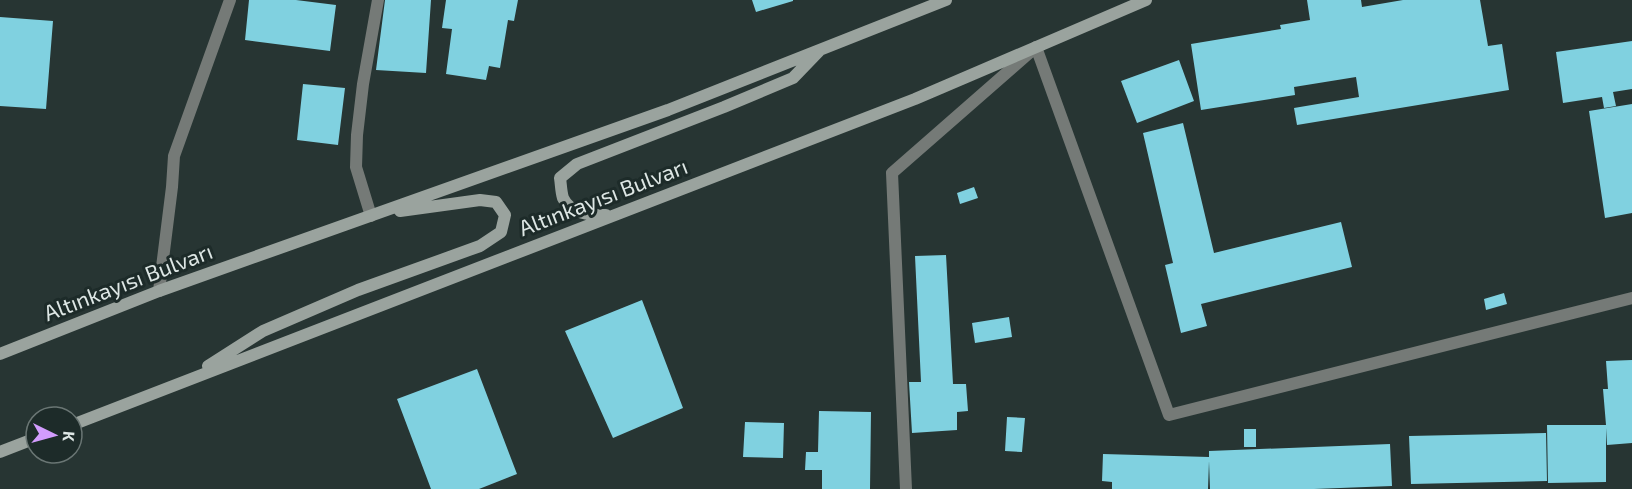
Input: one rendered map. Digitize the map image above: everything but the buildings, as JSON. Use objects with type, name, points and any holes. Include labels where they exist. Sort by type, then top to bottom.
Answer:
[{"type":"main road","name":"Altınkayısı Bulvarı","points":[[0,354],[159,291],[668,110],[946,0]]},
{"type":"main road","name":"Altınkayısı Bulvarı","points":[[84,420],[915,99],[1146,0]]},
{"type":"main road","points":[[615,214],[588,215],[571,208],[563,197],[560,178],[577,164],[793,78],[822,48]]},
{"type":"main road","points":[[184,382],[263,331],[358,290],[480,246],[501,232],[505,215],[496,202],[480,200],[371,216]]},
{"type":"main road","points":[[0,452],[24,443]]},
{"type":"street","points":[[159,291],[174,156],[230,0]]},
{"type":"street","points":[[371,216],[356,167],[363,84],[378,0]]},
{"type":"street","points":[[906,489],[891,173],[1036,47],[1169,415],[1632,298]]}]
